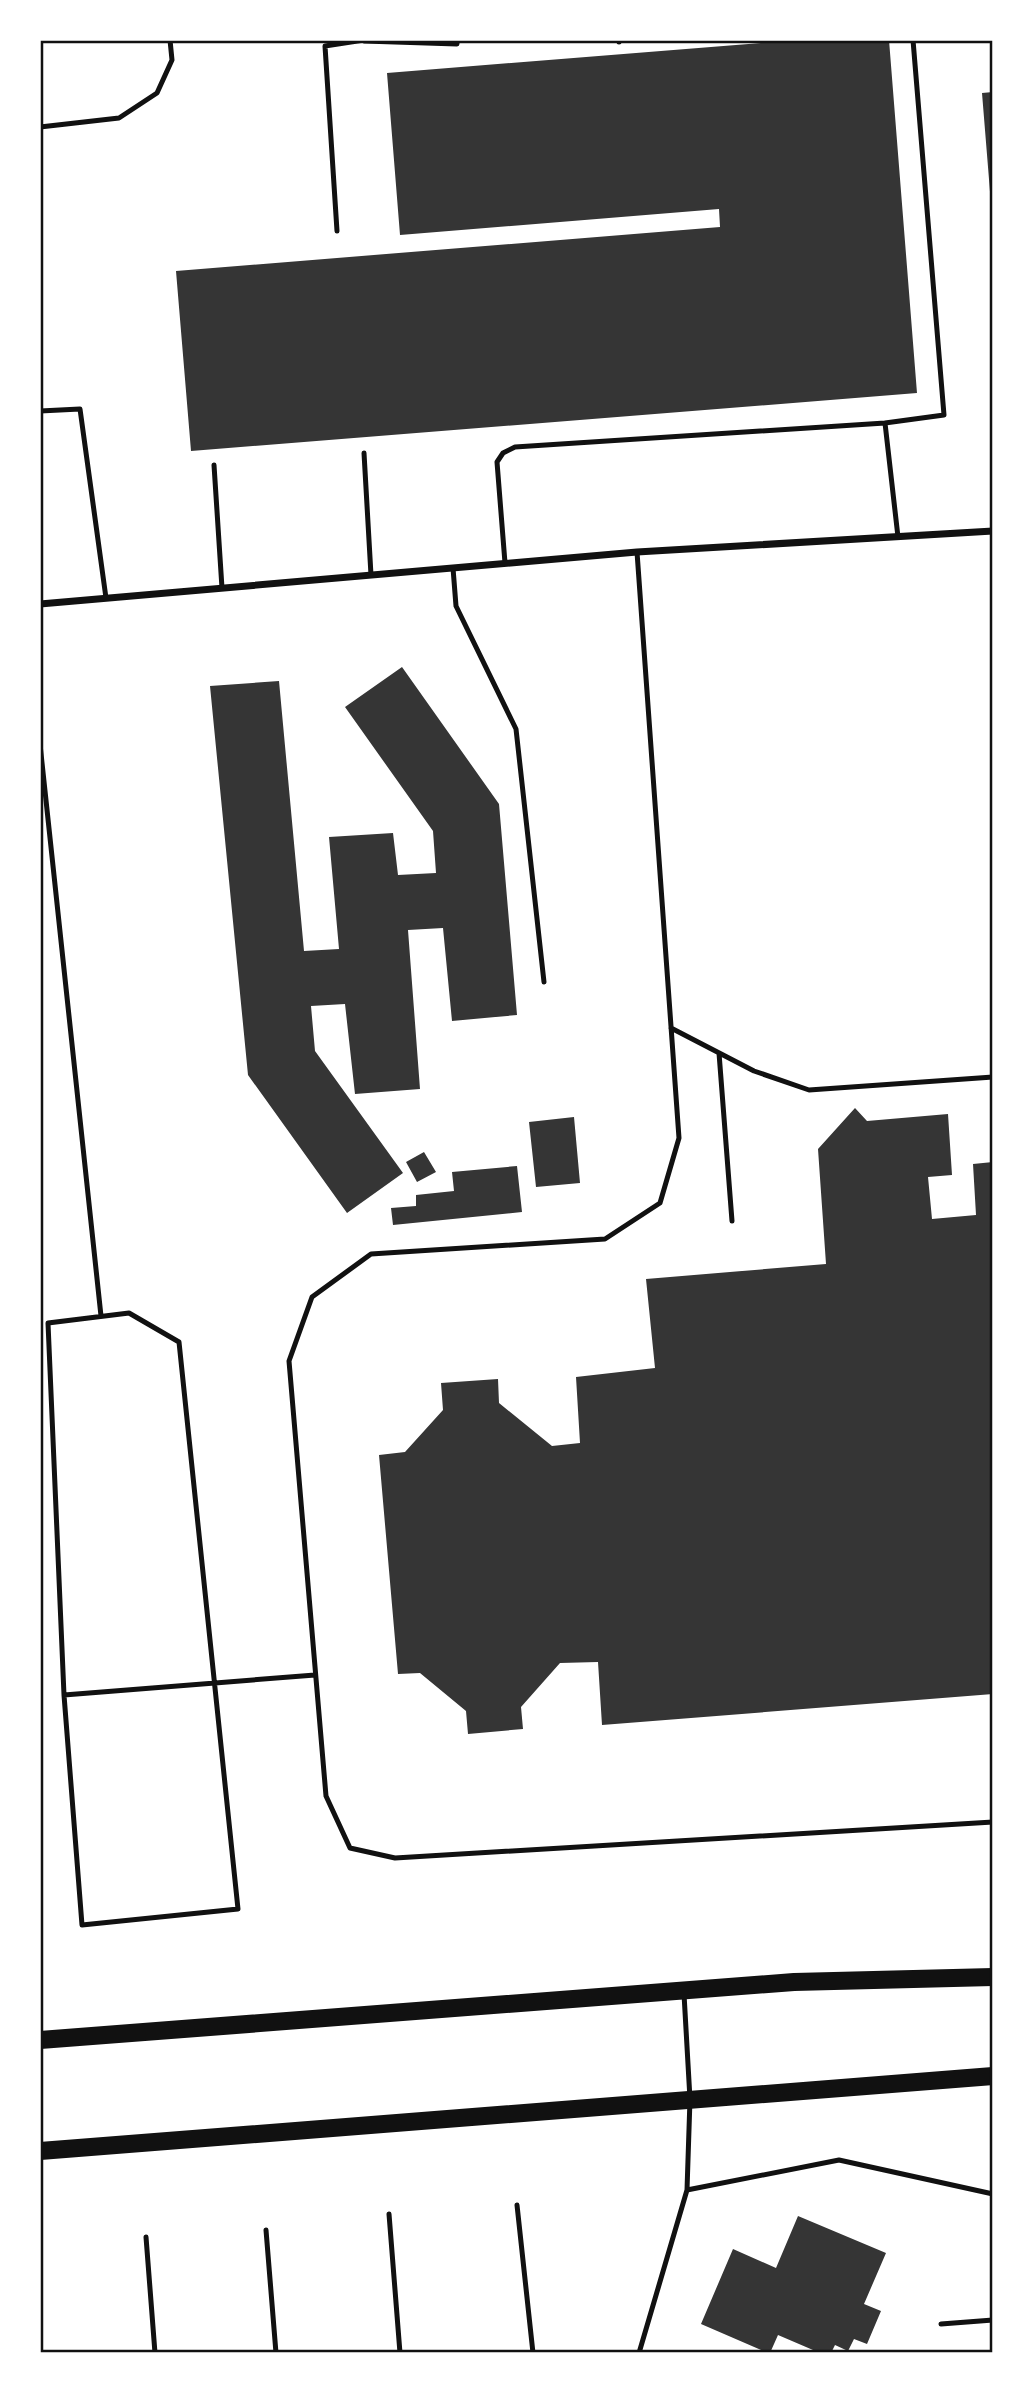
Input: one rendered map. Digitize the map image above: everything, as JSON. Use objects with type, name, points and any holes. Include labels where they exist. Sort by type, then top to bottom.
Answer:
[{"type":"main road","points":[[40,2040],[794,1982],[993,1977]]},
{"type":"main road","points":[[40,2151],[993,2076]]},
{"type":"street","points":[[40,604],[637,552],[993,531]]},
{"type":"lane","points":[[40,127],[119,118],[157,93],[172,61],[170,40]]},
{"type":"lane","points":[[337,232],[325,46],[364,41],[457,44],[457,40]]},
{"type":"lane","points":[[505,563],[497,462],[503,453],[515,447],[885,423],[944,415],[913,40]]},
{"type":"lane","points":[[40,411],[80,409],[106,598]]},
{"type":"lane","points":[[885,423],[898,537]]},
{"type":"lane","points":[[364,453],[370,575]]},
{"type":"lane","points":[[214,465],[222,588]]},
{"type":"lane","points":[[637,552],[679,1138],[660,1203],[605,1238],[371,1254],[312,1297],[289,1361],[326,1796],[350,1848],[395,1858],[993,1822]]},
{"type":"lane","points":[[453,568],[456,606],[516,729],[544,982]]},
{"type":"lane","points":[[40,744],[101,1316]]},
{"type":"lane","points":[[671,1028],[754,1071],[809,1090],[993,1077]]},
{"type":"lane","points":[[719,1053],[732,1221]]},
{"type":"lane","points":[[129,1313],[178,1342],[215,1683],[238,1909],[82,1925],[64,1695],[48,1323],[129,1313]]},
{"type":"lane","points":[[64,1695],[315,1675]]},
{"type":"lane","points":[[639,2353],[687,2190],[690,2099],[683,1991]]},
{"type":"lane","points":[[687,2190],[839,2160],[993,2194]]},
{"type":"lane","points":[[517,2205],[533,2353]]},
{"type":"lane","points":[[389,2214],[400,2353]]},
{"type":"lane","points":[[266,2230],[276,2353]]},
{"type":"lane","points":[[146,2237],[155,2353]]},
{"type":"lane","points":[[941,2324],[993,2320]]},
{"type":"building","points":[[798,40],[889,40],[917,393],[191,451],[176,271],[720,227],[719,209],[400,235],[387,73]]},
{"type":"building","points":[[993,92],[993,204],[991,204],[982,93]]},
{"type":"building","points":[[402,667],[499,804],[517,1015],[452,1021],[443,928],[408,930],[420,1089],[355,1094],[345,1004],[311,1006],[315,1051],[403,1173],[347,1213],[248,1075],[210,686],[279,681],[304,951],[339,949],[329,837],[393,833],[398,875],[436,873],[433,831],[345,707]]},
{"type":"building","points":[[855,1108],[867,1121],[948,1114],[952,1175],[928,1177],[932,1219],[976,1215],[973,1164],[993,1162],[993,1694],[602,1725],[598,1662],[560,1663],[521,1707],[523,1729],[468,1734],[466,1711],[420,1673],[398,1674],[379,1455],[405,1452],[443,1410],[441,1383],[498,1379],[499,1403],[552,1446],[580,1443],[576,1377],[655,1368],[646,1279],[826,1264],[818,1149]]},
{"type":"building","points":[[574,1117],[580,1183],[536,1187],[529,1122]]},
{"type":"building","points":[[424,1152],[436,1172],[417,1182],[406,1162]]},
{"type":"building","points":[[517,1166],[522,1212],[393,1225],[391,1208],[416,1206],[416,1195],[454,1191],[452,1172]]},
{"type":"building","points":[[798,2216],[886,2253],[864,2304],[881,2311],[867,2344],[854,2339],[848,2351],[835,2345],[831,2353],[820,2353],[778,2335],[768,2353],[701,2324],[733,2249],[776,2268]]}]
